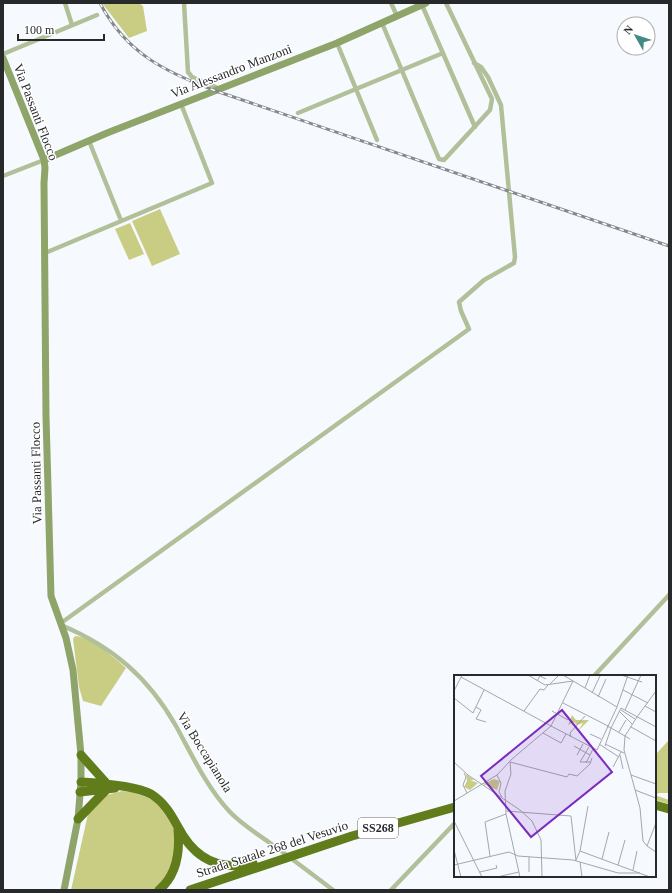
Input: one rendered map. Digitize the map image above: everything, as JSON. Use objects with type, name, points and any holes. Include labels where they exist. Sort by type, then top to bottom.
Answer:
[{"type":"highway","points":[[81,755],[106,787]]},
{"type":"highway","points":[[81,782],[106,787]]},
{"type":"highway","points":[[78,819],[106,787]]},
{"type":"highway","points":[[80,792],[106,787],[121,787],[150,794],[169,811],[177,827],[192,848],[203,858],[217,864],[233,866],[245,865],[260,861],[277,861]]},
{"type":"highway","points":[[656,805],[669,809]]},
{"type":"highway","name":"Strada Statale 268 del Vesuvio","points":[[190,890],[302,852],[386,826],[454,807]]},
{"type":"highway","points":[[159,890],[170,877],[176,864],[179,853],[177,827]]},
{"type":"main road","name":"Via Alessandro Manzoni","points":[[44,160],[107,133],[337,43],[424,4]]},
{"type":"main road","name":"Via Passanti Flocco","points":[[3,58],[46,168],[44,183],[51,596],[66,638],[73,670],[81,755],[81,782],[78,819],[64,890]]},
{"type":"street","points":[[65,3],[72,25]]},
{"type":"street","points":[[184,3],[188,72],[192,77],[221,89]]},
{"type":"street","points":[[391,3],[397,16]]},
{"type":"street","points":[[382,23],[439,159],[444,160],[490,110],[492,99],[446,3]]},
{"type":"street","points":[[424,4],[443,53],[475,127]]},
{"type":"street","points":[[3,54],[98,15]]},
{"type":"street","points":[[337,43],[377,140]]},
{"type":"street","points":[[298,113],[357,90],[443,53]]},
{"type":"street","points":[[61,624],[469,328],[460,311],[459,302],[484,280],[514,262],[515,257],[501,105],[488,77],[481,67],[474,62]]},
{"type":"street","points":[[45,253],[212,183],[181,104]]},
{"type":"street","points":[[89,142],[120,218]]},
{"type":"street","points":[[3,176],[44,160]]},
{"type":"street","points":[[595,675],[669,595]]},
{"type":"street","name":"Via Boccapianola","points":[[61,624],[104,646],[130,667],[153,693],[171,718],[201,772],[230,811],[256,833],[334,890]]},
{"type":"street","points":[[392,890],[454,824]]},
{"type":"green space","points":[[102,3],[139,3],[143,6],[147,31],[129,38]]},
{"type":"green space","points":[[160,209],[180,254],[152,266],[132,221]]},
{"type":"green space","points":[[130,223],[144,254],[129,260],[115,229]]},
{"type":"green space","points":[[75,636],[94,643],[109,653],[126,668],[101,706],[83,701],[79,687],[73,639]]},
{"type":"green space","points":[[669,740],[669,793],[656,794],[656,754]]},
{"type":"green space","points":[[122,791],[132,792],[149,798],[165,811],[176,836],[172,869],[155,890],[71,890],[88,814],[107,795]]},
{"type":"green space","points":[[656,795],[669,800],[669,804],[656,800]]},
{"type":"railway","points":[[100,3],[110,20],[135,48],[164,68],[197,84],[669,246]]}]
